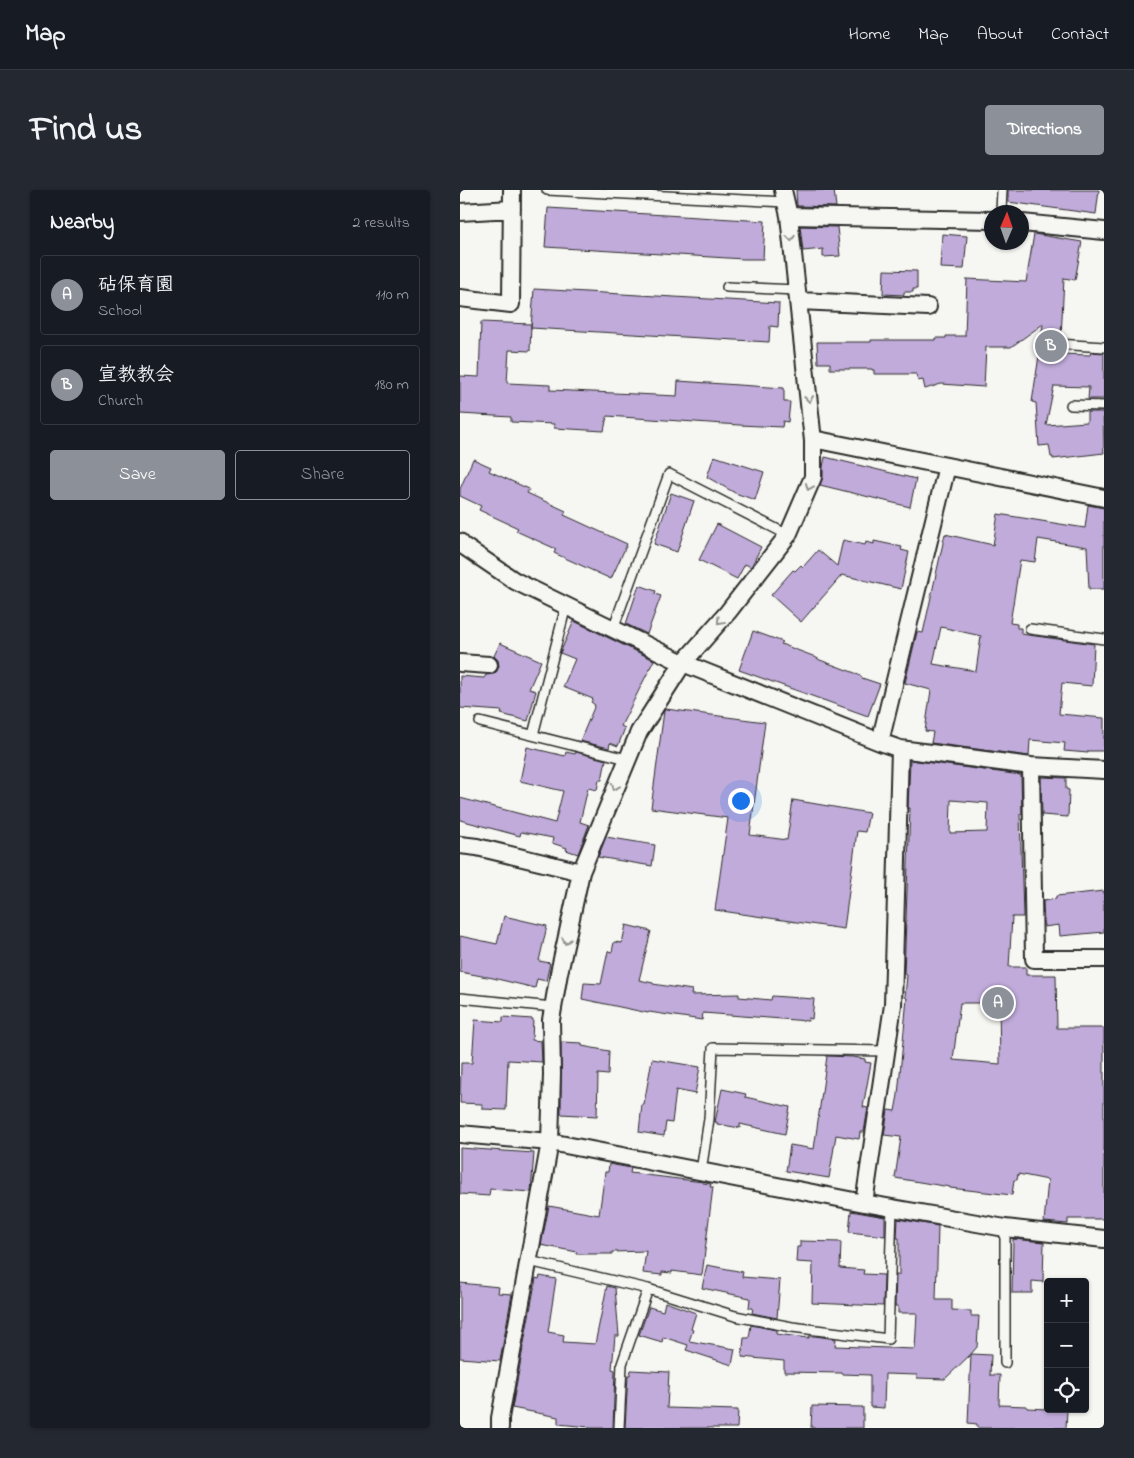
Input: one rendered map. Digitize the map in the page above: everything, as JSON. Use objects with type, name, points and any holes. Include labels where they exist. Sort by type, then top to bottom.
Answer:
[{"type":"street","points":[[460,298],[511,304],[512,190]]},
{"type":"street","points":[[500,1428],[500,1418],[550,1142],[551,1020],[559,972],[581,872],[638,732],[683,663],[728,612],[788,535],[813,478],[813,440],[786,203],[984,219]]},
{"type":"street","points":[[460,212],[512,208]]},
{"type":"street","points":[[1029,224],[1104,231]]},
{"type":"street","points":[[798,296],[928,307]]},
{"type":"street","points":[[813,440],[1104,498]]},
{"type":"street","points":[[880,742],[946,466]]},
{"type":"street","points":[[460,542],[515,581],[683,663],[880,742],[900,749],[1031,766],[1104,770]]},
{"type":"street","points":[[460,663],[489,664]]},
{"type":"street","points":[[864,1203],[893,1004],[900,749]]},
{"type":"street","points":[[1031,766],[1034,959],[1104,959]]},
{"type":"street","points":[[460,845],[477,847],[581,872]]},
{"type":"street","points":[[460,1134],[550,1142],[864,1203],[1006,1228],[1104,1239]]},
{"type":"lane","points":[[547,190],[786,203]]},
{"type":"lane","points":[[1001,205],[1002,190]]},
{"type":"lane","points":[[728,287],[798,296]]},
{"type":"lane","points":[[1042,343],[1104,347]]},
{"type":"lane","points":[[1071,405],[1104,406]]},
{"type":"lane","points":[[613,629],[669,474],[788,535]]},
{"type":"lane","points":[[533,735],[566,606]]},
{"type":"lane","points":[[1030,629],[1104,639]]},
{"type":"lane","points":[[480,722],[627,759]]},
{"type":"lane","points":[[460,998],[553,1007]]},
{"type":"lane","points":[[701,1172],[709,1119],[713,1048],[886,1052]]},
{"type":"lane","points":[[529,1261],[648,1289],[735,1316],[792,1327],[888,1339],[892,1207]]},
{"type":"lane","points":[[1005,1363],[1006,1228]]},
{"type":"lane","points":[[618,1428],[622,1364],[648,1289]]},
{"type":"building","points":[[796,190],[834,190],[836,207],[797,206]]},
{"type":"building","points":[[1008,190],[1099,190],[1096,214],[1008,202]]},
{"type":"building","points":[[548,208],[765,221],[763,259],[545,247]]},
{"type":"building","points":[[800,226],[837,227],[840,256],[823,257],[823,249],[803,251]]},
{"type":"building","points":[[942,234],[967,236],[964,269],[940,268]]},
{"type":"building","points":[[1034,234],[1082,242],[1075,280],[1064,278],[1061,338],[1041,337],[1043,324],[1011,347],[986,347],[984,387],[941,384],[925,389],[923,380],[918,381],[916,374],[874,374],[872,369],[830,369],[830,363],[818,363],[817,342],[935,340],[935,338],[946,338],[946,336],[965,336],[967,279],[1026,282]]},
{"type":"building","points":[[884,270],[917,271],[917,289],[913,289],[913,292],[904,292],[904,295],[883,294]]},
{"type":"building","points":[[534,289],[779,303],[778,327],[770,326],[769,342],[531,328]]},
{"type":"building","points":[[481,322],[531,324],[530,351],[509,350],[507,383],[550,385],[550,390],[677,396],[678,381],[784,388],[784,402],[790,402],[788,422],[783,421],[782,427],[607,416],[604,431],[554,428],[554,424],[511,422],[511,417],[460,414],[460,376],[479,377]]},
{"type":"building","points":[[1040,349],[1060,350],[1060,354],[1090,355],[1091,352],[1104,353],[1104,399],[1088,399],[1089,387],[1054,386],[1046,425],[1087,422],[1087,412],[1103,412],[1104,453],[1053,459],[1049,445],[1039,446],[1036,403],[1032,402]]},
{"type":"building","points":[[714,456],[764,472],[755,500],[735,493],[707,477]]},
{"type":"building","points":[[825,457],[916,479],[910,507],[820,485],[823,477]]},
{"type":"building","points":[[473,459],[491,467],[489,471],[529,489],[527,493],[566,511],[564,515],[627,544],[611,579],[554,553],[556,549],[516,531],[518,528],[479,510],[481,506],[460,496],[460,489]]},
{"type":"building","points":[[671,493],[694,501],[677,552],[654,544]]},
{"type":"building","points":[[1088,505],[1104,508],[1104,589],[1089,589],[1087,547],[1038,539],[1035,562],[1020,560],[1010,623],[1017,624],[1017,628],[1021,628],[1021,634],[1094,644],[1092,686],[1062,683],[1059,714],[1104,718],[1104,751],[1088,751],[1088,753],[1064,751],[1065,743],[1030,740],[1029,756],[931,743],[933,732],[925,731],[931,690],[905,683],[917,632],[923,633],[945,534],[993,545],[998,514],[1085,528]],"holes":[[[941,627],[981,636],[976,671],[933,664]]]},
{"type":"building","points":[[717,524],[761,547],[751,567],[745,564],[737,579],[699,560]]},
{"type":"building","points":[[843,540],[865,545],[866,542],[874,544],[874,541],[902,547],[901,550],[909,552],[901,589],[842,575],[801,622],[771,595],[793,570],[795,571],[801,565],[803,567],[818,550],[837,566]]},
{"type":"building","points":[[639,585],[656,591],[655,594],[661,596],[647,634],[626,624]]},
{"type":"building","points":[[574,621],[654,660],[621,726],[625,728],[618,746],[610,743],[609,748],[580,741],[595,705],[591,702],[593,699],[563,687],[575,659],[560,653]]},
{"type":"building","points":[[753,631],[880,684],[868,716],[739,670]]},
{"type":"building","points":[[500,643],[541,661],[529,689],[536,691],[528,721],[501,714],[502,711],[460,708],[460,676],[484,678],[486,675],[494,674],[499,666],[498,660],[494,656]]},
{"type":"building","points":[[666,709],[765,722],[750,835],[787,840],[793,800],[869,813],[865,832],[857,831],[844,929],[715,910],[728,818],[651,808],[664,711]]},
{"type":"building","points":[[527,747],[565,756],[566,752],[575,754],[576,752],[606,760],[602,780],[599,780],[597,790],[588,788],[580,822],[589,825],[578,854],[552,843],[553,838],[521,832],[520,836],[460,820],[460,798],[555,823],[563,791],[520,781]]},
{"type":"building","points":[[910,760],[1021,775],[1022,814],[1020,814],[1023,917],[1012,917],[1009,967],[1026,967],[1026,975],[1056,975],[1057,1028],[1104,1028],[1104,1219],[1068,1219],[1068,1224],[1044,1222],[1048,1180],[1018,1174],[1017,1180],[1014,1180],[1012,1195],[950,1188],[895,1178],[901,1137],[884,1135],[888,1110],[895,1111],[898,1095],[907,998],[905,997],[907,975],[904,974],[910,808],[908,808]],"holes":[[[951,800],[988,803],[987,832],[950,833]],[[960,1003],[999,1003],[1000,1064],[953,1060]]]},
{"type":"building","points":[[1041,777],[1066,778],[1066,789],[1069,790],[1068,817],[1042,815]]},
{"type":"building","points":[[606,837],[655,845],[652,866],[598,857]]},
{"type":"building","points":[[1104,891],[1104,932],[1060,936],[1059,925],[1044,927],[1043,901],[1056,899],[1056,896]]},
{"type":"building","points":[[504,916],[547,926],[539,961],[550,963],[546,981],[537,979],[535,988],[460,972],[460,936],[497,944]]},
{"type":"building","points":[[626,925],[651,931],[639,980],[692,990],[691,995],[739,994],[739,997],[771,1000],[772,996],[814,999],[812,1019],[808,1018],[808,1021],[703,1013],[702,1020],[648,1013],[582,999],[584,983],[601,984],[608,951],[612,952],[614,942],[622,943]]},
{"type":"building","points":[[503,1017],[533,1019],[532,1040],[541,1041],[542,1062],[508,1060],[506,1110],[482,1109],[482,1104],[460,1103],[461,1063],[472,1063],[475,1020],[503,1022]]},
{"type":"building","points":[[561,1042],[582,1043],[582,1046],[609,1051],[608,1075],[598,1074],[597,1116],[561,1114]]},
{"type":"building","points":[[827,1056],[853,1057],[865,1059],[865,1062],[871,1063],[863,1107],[868,1108],[864,1132],[860,1132],[859,1139],[836,1135],[829,1178],[786,1171],[790,1145],[814,1149]]},
{"type":"building","points":[[652,1059],[700,1067],[695,1094],[676,1090],[672,1123],[666,1122],[664,1136],[639,1132],[642,1104],[644,1104]]},
{"type":"building","points":[[722,1089],[746,1094],[745,1097],[790,1107],[785,1134],[740,1124],[740,1128],[717,1124],[715,1122]]},
{"type":"building","points":[[460,1148],[534,1153],[531,1192],[490,1189],[489,1196],[460,1194]]},
{"type":"building","points":[[609,1164],[631,1168],[630,1173],[711,1184],[710,1187],[713,1187],[702,1275],[672,1271],[672,1273],[662,1272],[662,1275],[643,1273],[646,1251],[612,1252],[612,1254],[576,1254],[577,1252],[541,1245],[549,1206],[599,1215],[605,1172],[608,1172]]},
{"type":"building","points":[[851,1211],[885,1217],[885,1236],[849,1232]]},
{"type":"building","points":[[898,1219],[938,1226],[936,1300],[952,1300],[952,1310],[971,1311],[971,1316],[979,1316],[977,1347],[945,1379],[917,1378],[917,1375],[885,1374],[884,1408],[870,1407],[870,1375],[784,1372],[784,1361],[742,1357],[744,1338],[749,1338],[751,1325],[776,1330],[776,1334],[836,1339],[835,1346],[915,1349],[917,1313],[898,1313],[898,1306],[895,1306],[896,1275],[899,1275]]},
{"type":"building","points":[[1013,1239],[1044,1242],[1043,1282],[1032,1281],[1032,1293],[1012,1293]]},
{"type":"building","points":[[800,1241],[841,1242],[840,1268],[864,1270],[863,1274],[884,1275],[883,1306],[812,1303],[813,1263],[796,1262],[797,1247],[800,1247]]},
{"type":"building","points":[[707,1265],[743,1272],[742,1277],[780,1280],[777,1318],[752,1313],[753,1308],[749,1308],[750,1298],[702,1288]]},
{"type":"building","points":[[540,1276],[556,1279],[548,1332],[564,1335],[563,1342],[595,1344],[607,1286],[615,1288],[619,1336],[615,1336],[612,1369],[615,1370],[613,1428],[589,1428],[558,1424],[558,1417],[512,1408],[536,1278],[539,1279]]},
{"type":"building","points":[[460,1283],[499,1287],[498,1293],[512,1294],[500,1361],[460,1358]]},
{"type":"building","points":[[665,1302],[696,1313],[689,1341],[735,1349],[732,1365],[686,1350],[688,1345],[663,1337],[662,1342],[639,1335],[649,1307],[663,1311]]},
{"type":"building","points":[[971,1354],[991,1355],[990,1375],[1000,1375],[999,1405],[1044,1409],[1044,1413],[1067,1413],[1066,1428],[977,1428],[977,1424],[968,1423]]},
{"type":"building","points":[[631,1370],[669,1372],[667,1408],[738,1410],[737,1428],[625,1428],[628,1375],[630,1375]]},
{"type":"building","points":[[812,1406],[863,1407],[863,1428],[811,1428]]},
{"type":"place","name":"宣教教会","points":[[1051,346]]},
{"type":"place","name":"砧保育園","points":[[998,1003]]}]
